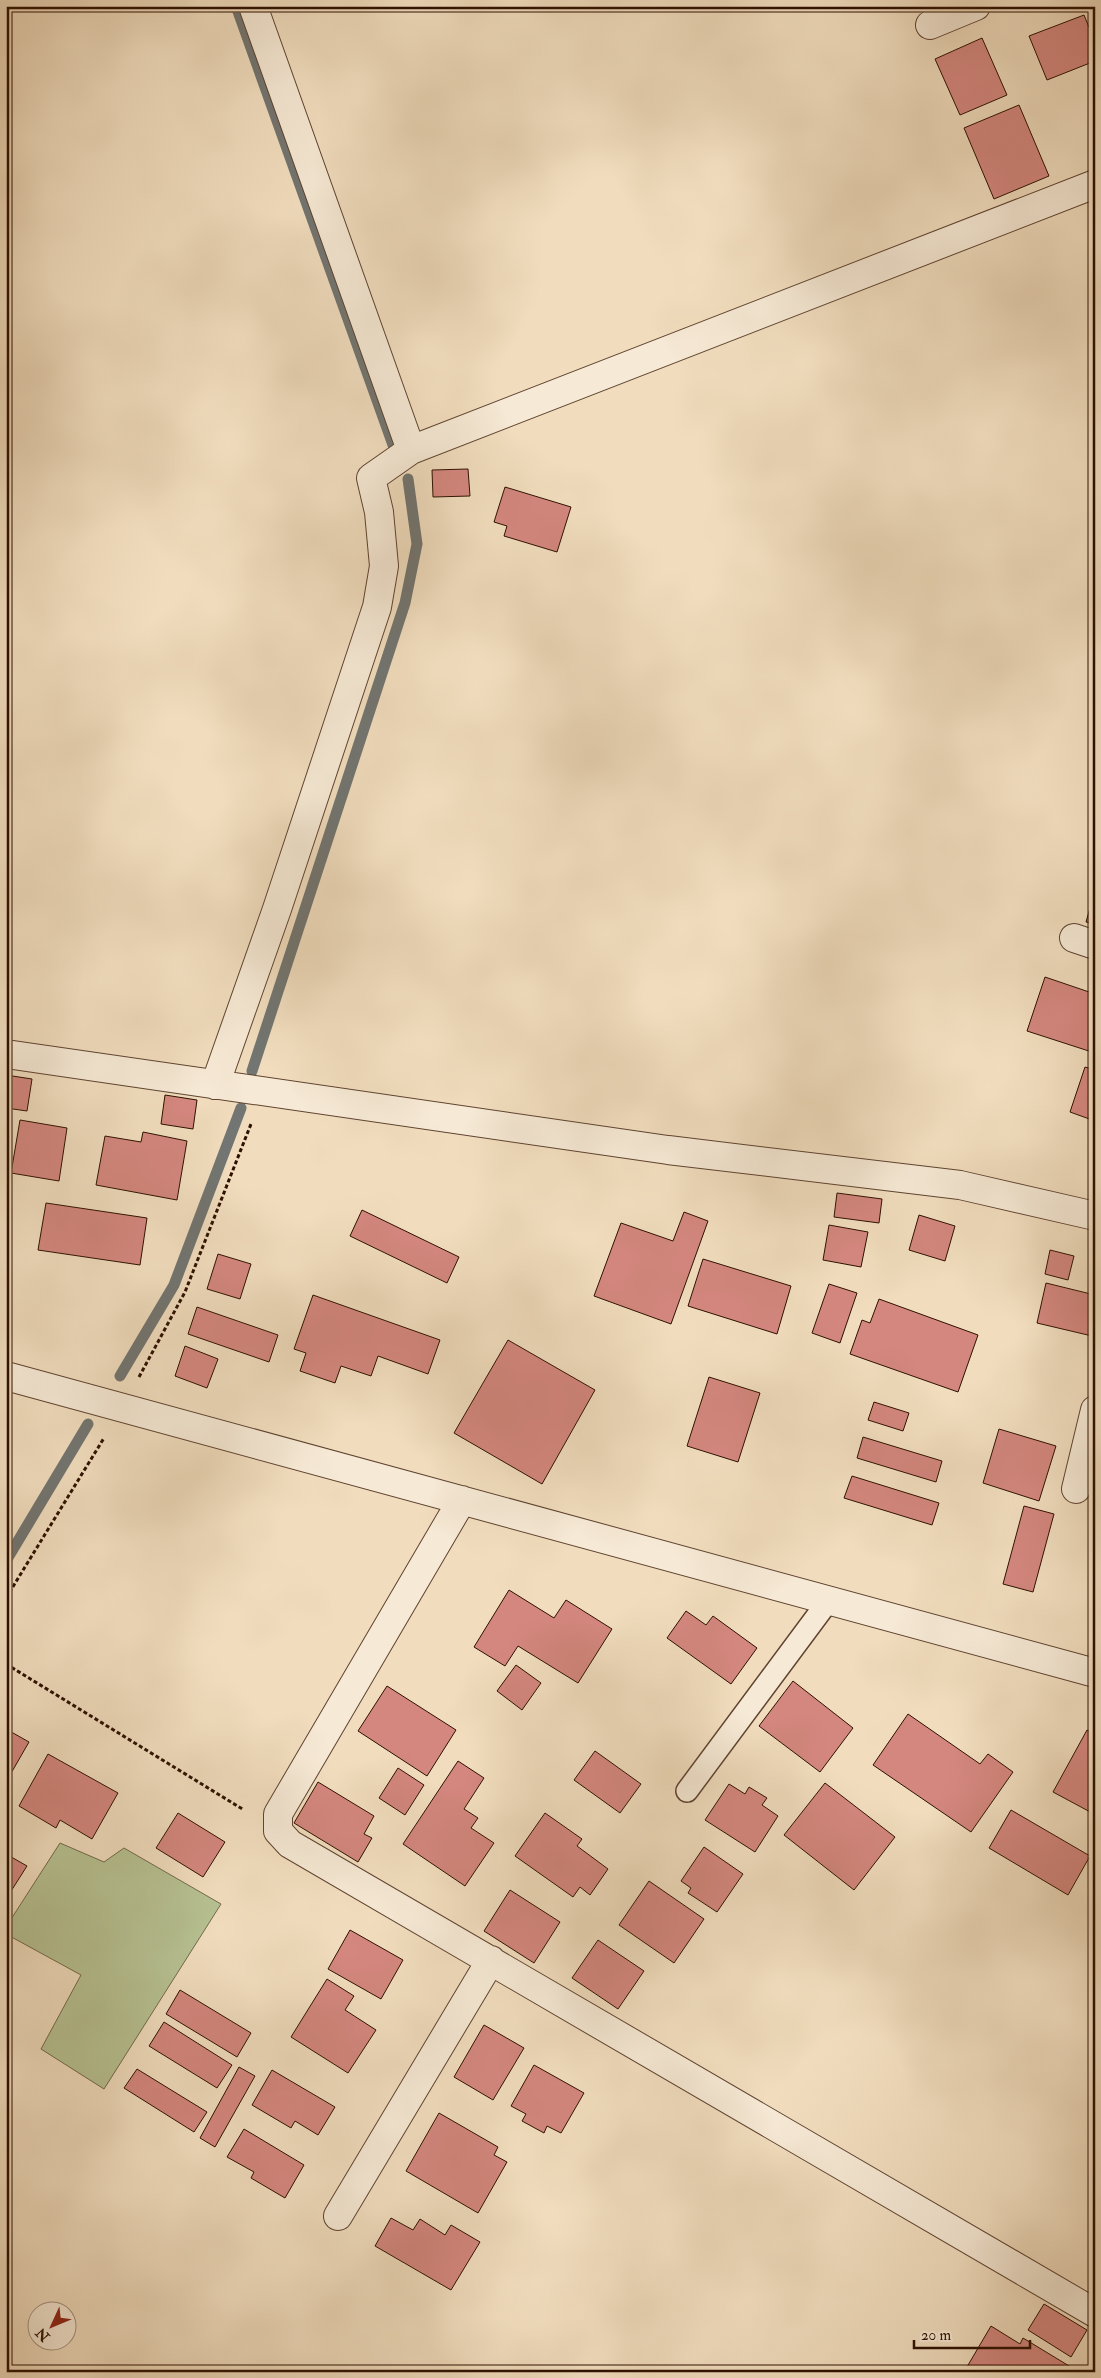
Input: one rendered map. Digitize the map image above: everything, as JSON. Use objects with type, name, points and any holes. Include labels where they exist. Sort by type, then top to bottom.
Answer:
[{"type":"street","points":[[252,6],[411,450]]},
{"type":"street","points":[[930,25],[976,6]]},
{"type":"street","points":[[214,1085],[277,910],[377,606],[384,566],[379,512],[372,478],[411,450],[1095,184]]},
{"type":"street","points":[[6,1054],[668,1150],[960,1185],[1095,1216]]},
{"type":"street","points":[[6,1376],[1095,1673]]},
{"type":"street","points":[[1076,1489],[1095,1410]]},
{"type":"street","points":[[462,1500],[278,1814],[278,1831],[290,1844],[1095,2313]]},
{"type":"street","points":[[338,2216],[491,1960]]},
{"type":"lane","points":[[686,1791],[829,1600]]},
{"type":"path","points":[[6,1598],[122,1409],[185,1292],[252,1122],[260,1092]]},
{"type":"path","points":[[6,1664],[278,1831]]},
{"type":"green space","points":[[60,1843],[104,1862],[124,1848],[221,1904],[104,2089],[41,2049],[81,1975],[6,1934],[6,1927]]},
{"type":"building","points":[[1084,15],[1095,42],[1095,61],[1047,80],[1029,36]]},
{"type":"building","points":[[982,38],[1007,95],[960,115],[935,59]]},
{"type":"building","points":[[1019,105],[1049,176],[994,199],[964,128]]},
{"type":"building","points":[[468,469],[470,496],[433,497],[432,470]]},
{"type":"building","points":[[505,487],[571,507],[557,552],[504,536],[507,526],[494,522]]},
{"type":"building","points":[[1092,901],[1095,902],[1095,924],[1086,922]]},
{"type":"building","points":[[1045,977],[1095,994],[1095,1053],[1027,1031]]},
{"type":"building","points":[[1085,1067],[1095,1070],[1095,1121],[1070,1112]]},
{"type":"building","points":[[6,1075],[32,1079],[27,1111],[6,1108]]},
{"type":"building","points":[[165,1095],[197,1100],[193,1129],[161,1124]]},
{"type":"building","points":[[20,1120],[67,1128],[59,1181],[11,1173]]},
{"type":"building","points":[[143,1132],[187,1141],[177,1200],[96,1185],[105,1136],[141,1142]]},
{"type":"building","points":[[837,1193],[882,1199],[879,1223],[834,1217]]},
{"type":"building","points":[[46,1203],[147,1218],[140,1265],[38,1250]]},
{"type":"building","points":[[362,1210],[459,1257],[447,1283],[350,1236]]},
{"type":"building","points":[[684,1212],[708,1221],[671,1324],[594,1296],[621,1223],[673,1241]]},
{"type":"building","points":[[919,1215],[955,1226],[945,1261],[909,1250]]},
{"type":"building","points":[[829,1225],[868,1232],[861,1267],[823,1260]]},
{"type":"building","points":[[1050,1250],[1074,1256],[1068,1280],[1045,1274]]},
{"type":"building","points":[[218,1254],[251,1264],[240,1299],[207,1289]]},
{"type":"building","points":[[703,1259],[791,1286],[777,1334],[688,1306]]},
{"type":"building","points":[[1046,1283],[1095,1295],[1095,1322],[1092,1336],[1037,1323]]},
{"type":"building","points":[[829,1284],[857,1293],[840,1343],[812,1333]]},
{"type":"building","points":[[313,1295],[440,1340],[428,1374],[378,1356],[371,1376],[341,1366],[335,1383],[300,1371],[306,1353],[294,1349]]},
{"type":"building","points":[[879,1299],[978,1335],[958,1392],[850,1354],[862,1320],[870,1323]]},
{"type":"building","points":[[197,1307],[278,1335],[269,1362],[188,1334]]},
{"type":"building","points":[[508,1340],[595,1390],[542,1484],[454,1433]]},
{"type":"building","points":[[185,1346],[218,1359],[207,1388],[175,1376]]},
{"type":"building","points":[[709,1377],[760,1393],[738,1462],[687,1446]]},
{"type":"building","points":[[874,1402],[909,1413],[903,1431],[868,1420]]},
{"type":"building","points":[[999,1429],[1056,1446],[1039,1501],[983,1483]]},
{"type":"building","points":[[863,1437],[942,1461],[936,1482],[857,1458]]},
{"type":"building","points":[[852,1476],[939,1503],[932,1525],[844,1498]]},
{"type":"building","points":[[1024,1506],[1054,1514],[1033,1592],[1003,1584]]},
{"type":"building","points":[[509,1590],[554,1618],[566,1600],[612,1629],[578,1683],[518,1646],[505,1666],[474,1647]]},
{"type":"building","points":[[686,1611],[706,1625],[713,1616],[757,1648],[731,1684],[667,1638]]},
{"type":"building","points":[[516,1665],[541,1683],[522,1710],[497,1691]]},
{"type":"building","points":[[793,1681],[853,1728],[820,1772],[759,1726]]},
{"type":"building","points":[[387,1686],[456,1730],[427,1776],[358,1731]]},
{"type":"building","points":[[908,1714],[980,1764],[988,1754],[1013,1772],[971,1832],[873,1765]]},
{"type":"building","points":[[6,1729],[29,1742],[6,1782]]},
{"type":"building","points":[[1087,1730],[1095,1734],[1094,1814],[1053,1792]]},
{"type":"building","points":[[595,1751],[641,1784],[620,1813],[574,1780]]},
{"type":"building","points":[[48,1754],[118,1793],[92,1839],[60,1820],[56,1828],[19,1806]]},
{"type":"building","points":[[458,1761],[484,1778],[464,1809],[478,1818],[471,1828],[494,1843],[465,1886],[403,1844]]},
{"type":"building","points":[[398,1768],[424,1785],[405,1815],[379,1798]]},
{"type":"building","points":[[318,1782],[374,1816],[364,1834],[372,1838],[358,1862],[294,1823]]},
{"type":"building","points":[[825,1783],[895,1837],[854,1890],[784,1835]]},
{"type":"building","points":[[729,1784],[745,1794],[749,1787],[767,1798],[762,1805],[778,1816],[755,1852],[705,1820]]},
{"type":"building","points":[[1011,1810],[1090,1856],[1068,1895],[989,1848]]},
{"type":"building","points":[[178,1813],[225,1842],[203,1877],[156,1848]]},
{"type":"building","points":[[545,1813],[582,1839],[577,1846],[608,1869],[590,1895],[580,1887],[573,1897],[515,1856]]},
{"type":"building","points":[[704,1847],[743,1874],[717,1912],[688,1893],[691,1888],[681,1881]]},
{"type":"building","points":[[6,1854],[27,1866],[6,1899]]},
{"type":"building","points":[[649,1881],[704,1919],[674,1963],[619,1925]]},
{"type":"building","points":[[510,1890],[560,1922],[534,1963],[484,1931]]},
{"type":"building","points":[[350,1930],[403,1960],[381,1999],[328,1969]]},
{"type":"building","points":[[598,1940],[644,1971],[618,2009],[572,1978]]},
{"type":"building","points":[[327,1979],[354,1996],[345,2010],[376,2030],[348,2073],[291,2037]]},
{"type":"building","points":[[180,1990],[251,2033],[237,2057],[166,2014]]},
{"type":"building","points":[[164,2022],[232,2065],[217,2088],[149,2046]]},
{"type":"building","points":[[484,2025],[524,2048],[493,2100],[454,2077]]},
{"type":"building","points":[[534,2065],[584,2093],[561,2133],[547,2126],[544,2133],[522,2121],[526,2114],[511,2106]]},
{"type":"building","points":[[239,2067],[255,2076],[215,2147],[200,2138]]},
{"type":"building","points":[[137,2069],[207,2112],[194,2132],[124,2088]]},
{"type":"building","points":[[272,2070],[335,2107],[318,2135],[295,2121],[291,2128],[252,2105]]},
{"type":"building","points":[[439,2113],[498,2147],[494,2155],[507,2162],[478,2213],[406,2171]]},
{"type":"building","points":[[244,2129],[304,2165],[285,2198],[251,2178],[254,2172],[227,2157]]},
{"type":"building","points":[[391,2218],[413,2230],[420,2219],[445,2235],[451,2225],[480,2242],[451,2290],[375,2246]]},
{"type":"building","points":[[1044,2304],[1087,2330],[1071,2357],[1028,2330]]},
{"type":"building","points":[[991,2326],[1020,2344],[1023,2338],[1079,2372],[964,2372]]},
{"type":"waterway","points":[[236,6],[393,445]]},
{"type":"waterway","points":[[252,1071],[405,603],[417,544],[408,479]]},
{"type":"waterway","points":[[120,1376],[174,1285],[241,1108]]},
{"type":"waterway","points":[[6,1561],[88,1424]]}]
